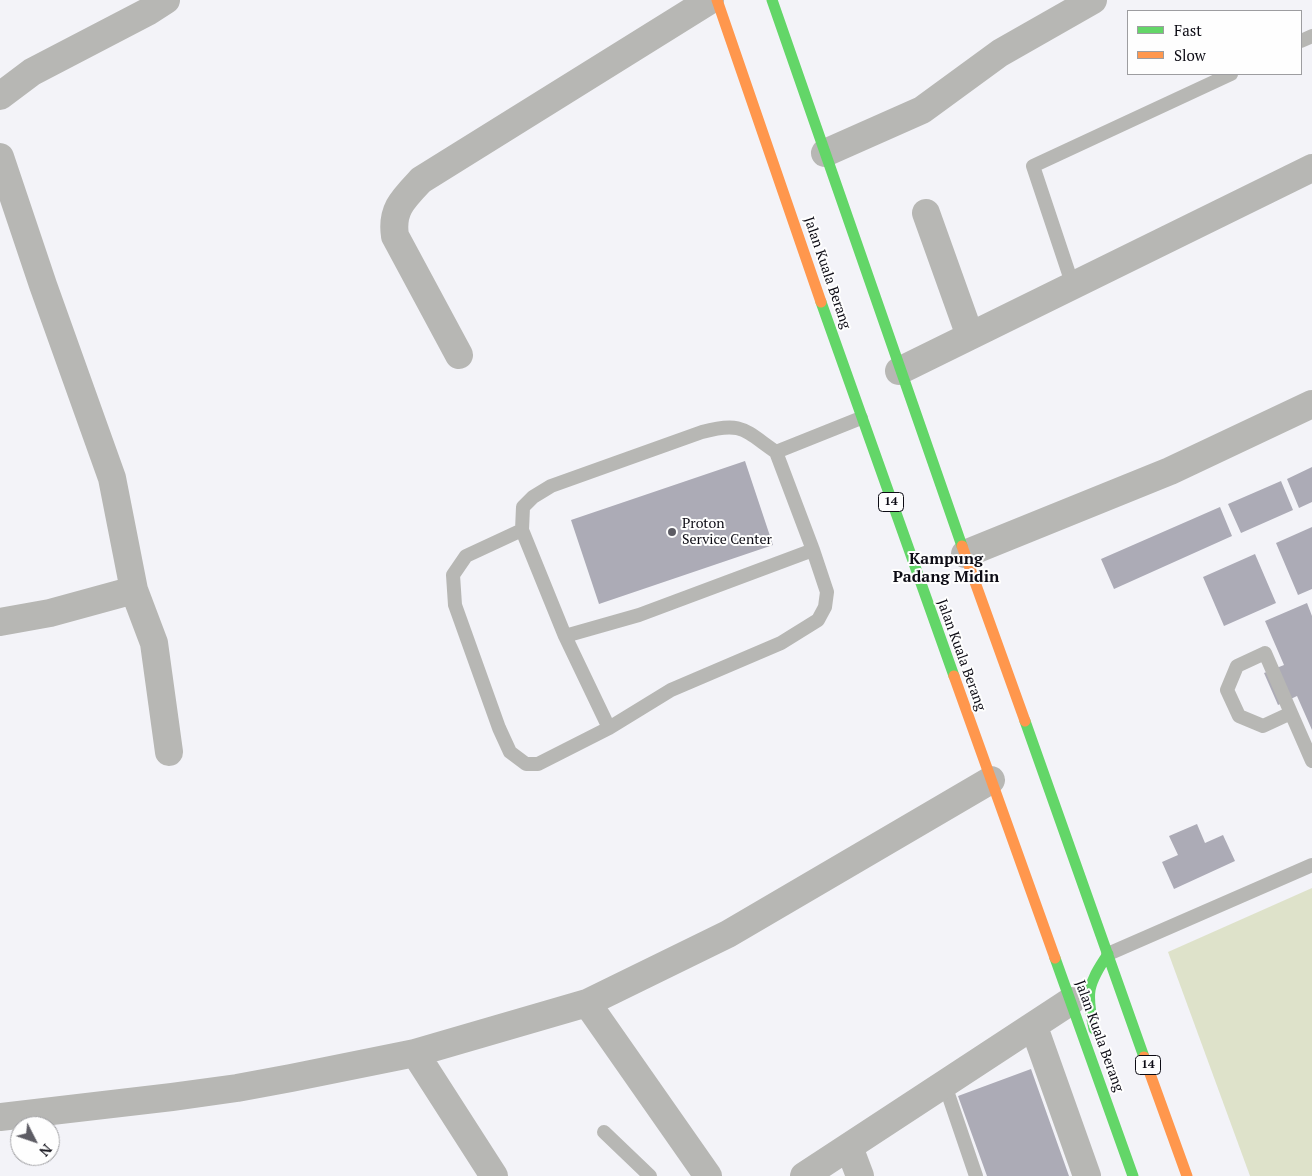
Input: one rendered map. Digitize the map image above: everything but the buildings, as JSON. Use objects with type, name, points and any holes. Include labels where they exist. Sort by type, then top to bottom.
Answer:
[{"type":"highway","name":"Jalan Kuala Berang","points":[[717,0],[861,418],[1133,1176]]},
{"type":"highway","name":"14","points":[[772,0],[899,371],[1187,1176]]},
{"type":"highway","points":[[1108,954],[1094,975],[1088,990],[1110,1112]]},
{"type":"street","points":[[0,96],[32,72],[149,12],[166,0]]},
{"type":"street","points":[[459,355],[395,236],[393,222],[407,195],[421,180],[710,0]]},
{"type":"street","points":[[824,153],[922,110],[1000,53],[1093,0]]},
{"type":"street","points":[[0,157],[43,285],[112,478],[134,590],[154,643],[169,752]]},
{"type":"street","points":[[899,371],[1312,168]]},
{"type":"street","points":[[926,213],[970,336]]},
{"type":"street","points":[[965,554],[1170,471],[1312,404]]},
{"type":"street","points":[[0,622],[50,613],[134,590]]},
{"type":"street","points":[[0,1117],[238,1088],[415,1053],[587,1002],[728,934],[990,780]]},
{"type":"street","points":[[804,1176],[1071,1001]]},
{"type":"street","points":[[587,1002],[708,1176]]},
{"type":"street","points":[[1034,1027],[1087,1176]]},
{"type":"street","points":[[415,1053],[494,1176]]},
{"type":"street","points":[[849,1147],[860,1176]]},
{"type":"lane","points":[[1073,286],[1033,166],[1229,75]]},
{"type":"lane","points":[[776,452],[861,418]]},
{"type":"lane","points":[[522,530],[466,556],[453,575],[455,605],[499,728],[510,752],[526,764],[538,764],[609,728],[671,690],[781,643],[818,620],[825,608],[827,592],[776,452],[742,428],[723,426],[551,486],[532,497],[522,507],[522,530],[565,636],[609,728]]},
{"type":"lane","points":[[565,636],[639,615],[813,550]]},
{"type":"lane","points":[[1291,713],[1263,726],[1239,716],[1227,690],[1237,666],[1265,653],[1312,761]]},
{"type":"lane","points":[[1108,954],[1312,864]]},
{"type":"lane","points":[[945,1085],[976,1176]]},
{"type":"lane","points":[[604,1132],[650,1176]]},
{"type":"green space","points":[[1312,888],[1312,1176],[1250,1176],[1168,952]]},
{"type":"traffic: fast","points":[[772,0],[962,546]]},
{"type":"traffic: fast","points":[[821,302],[954,676]]},
{"type":"traffic: fast","points":[[1025,721],[1144,1057]]},
{"type":"traffic: fast","points":[[1094,1029],[1089,998],[1090,990],[1092,982],[1108,954]]},
{"type":"traffic: fast","points":[[1055,958],[1133,1176]]},
{"type":"traffic: slow","points":[[717,0],[821,302]]},
{"type":"traffic: slow","points":[[962,546],[1025,721]]},
{"type":"traffic: slow","points":[[954,676],[1055,958]]},
{"type":"traffic: slow","points":[[1144,1057],[1187,1176]]},
{"type":"place","name":"Proton Service Center","points":[[672,532]]},
{"type":"district","name":"Kampung Padang Midin","points":[[946,568]]}]
